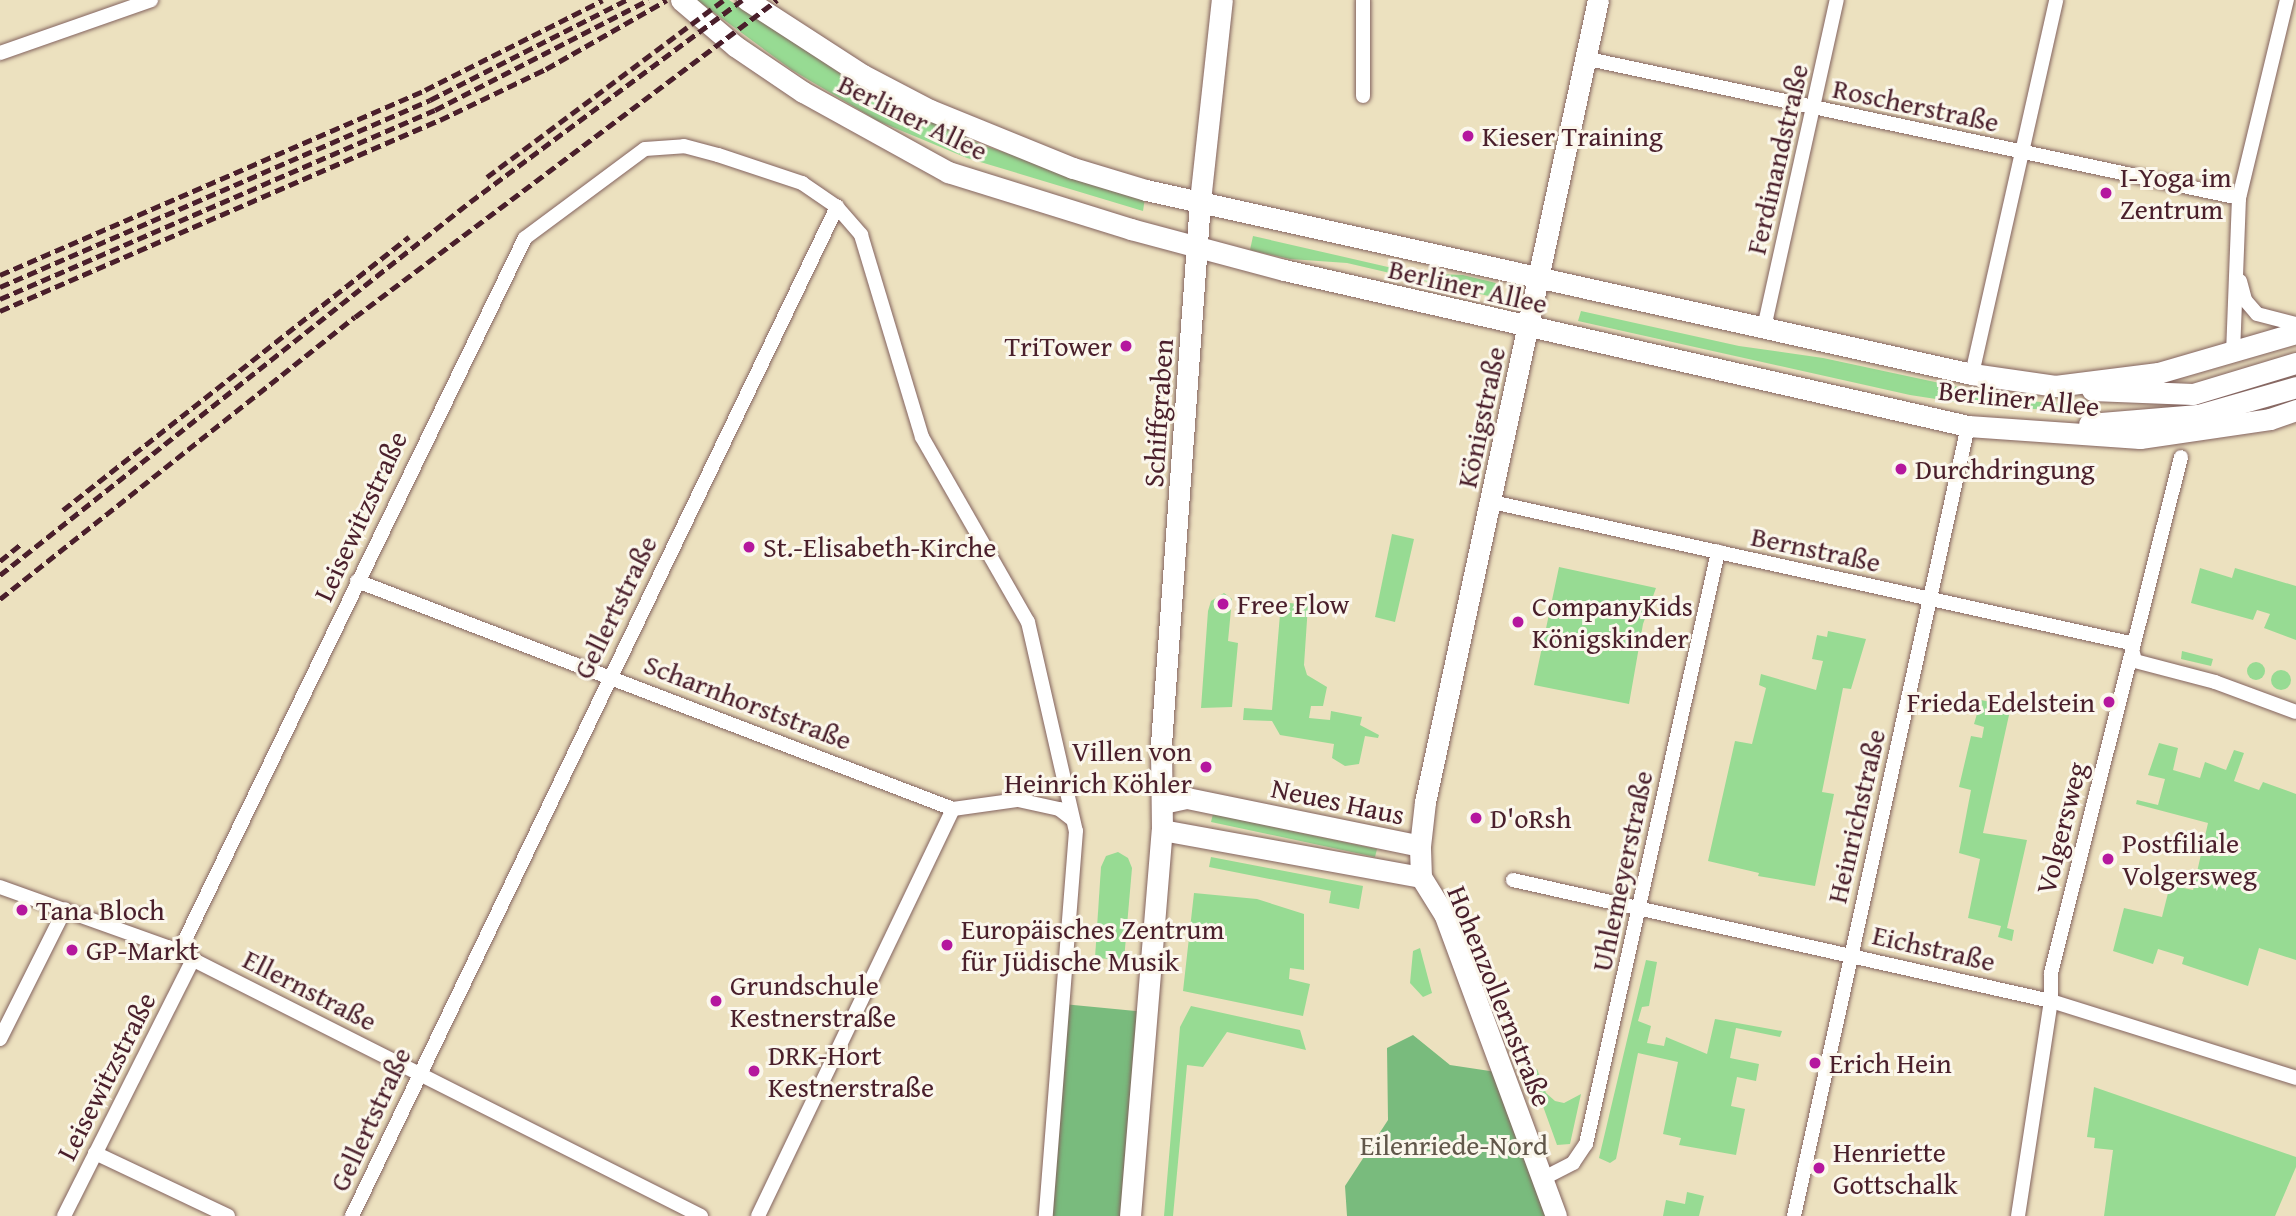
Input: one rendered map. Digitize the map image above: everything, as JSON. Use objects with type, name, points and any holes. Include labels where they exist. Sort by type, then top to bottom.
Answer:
[{"type":"main road","name":"Berliner Allee","points":[[681,0],[735,46],[803,92],[948,172],[1197,248],[1529,330],[1968,426],[2140,438],[2270,419],[2296,410]]},
{"type":"main road","name":"Berliner Allee","points":[[747,0],[863,75],[930,110],[1073,168],[1200,201],[1537,279],[1972,374],[2055,386],[2158,373],[2232,354],[2296,333]]},
{"type":"main road","name":"Schiffgraben","points":[[1130,1216],[1162,830],[1161,744],[1200,201],[1222,0]]},
{"type":"main road","name":"Königstraße","points":[[1420,846],[1425,802],[1492,502],[1598,0]]},
{"type":"main road","points":[[2055,386],[2130,394],[2193,394],[2296,363]]},
{"type":"main road","points":[[2039,429],[2198,415],[2296,387]]},
{"type":"main road","name":"Neues Haus","points":[[1163,803],[1187,798],[1420,846],[1421,877]]},
{"type":"main road","points":[[1162,830],[1421,877]]},
{"type":"main road","name":"Hohenzollernstraße","points":[[1421,877],[1444,914],[1556,1216]]},
{"type":"street","points":[[0,53],[132,3],[151,0]]},
{"type":"street","points":[[1363,0],[1363,96]]},
{"type":"street","name":"Ferdinandstraße","points":[[1765,328],[1837,0]]},
{"type":"street","points":[[1972,374],[2056,0]]},
{"type":"street","points":[[2232,354],[2239,198],[2287,0]]},
{"type":"street","name":"Roscherstraße","points":[[1584,58],[2239,198]]},
{"type":"street","name":"Leisewitzstraße","points":[[179,952],[518,247],[542,221],[645,149],[684,146],[718,155],[802,184],[837,207]]},
{"type":"street","points":[[837,207],[867,246],[922,437],[1028,622],[1060,748],[1074,825],[1046,1216]]},
{"type":"street","name":"Gellertstraße","points":[[352,1216],[418,1072],[837,207]]},
{"type":"street","points":[[2236,266],[2250,308],[2265,319],[2296,324]]},
{"type":"street","name":"Heinrichstraße","points":[[1794,1216],[1968,426]]},
{"type":"street","name":"Volgersweg","points":[[2018,1216],[2051,1001],[2051,973],[2130,643],[2180,457]]},
{"type":"street","name":"Bernstraße","points":[[1492,502],[2130,643]]},
{"type":"street","name":"Uhlemeyerstraße","points":[[1542,1179],[1573,1163],[1586,1144],[1718,552]]},
{"type":"street","name":"Scharnhorststraße","points":[[356,581],[610,674],[953,809],[1018,800],[1059,808],[1074,825]]},
{"type":"street","points":[[2130,643],[2135,661],[2215,682],[2296,712]]},
{"type":"street","points":[[758,1216],[953,809]]},
{"type":"street","name":"Eichstraße","points":[[1513,880],[1639,906],[2051,1001],[2296,1078]]},
{"type":"street","name":"Ellernstraße","points":[[0,887],[125,928],[179,952],[701,1216]]},
{"type":"street","points":[[0,1039],[65,909]]},
{"type":"street","name":"Leisewitzstraße","points":[[64,1216],[193,959]]},
{"type":"street","points":[[95,1153],[228,1216]]},
{"type":"green space","points":[[697,0],[729,0],[867,91],[982,145],[1145,198],[1143,211],[967,158],[878,121],[792,70]]},
{"type":"green space","points":[[1253,236],[1414,273],[1463,275],[1496,283],[1493,297],[1347,263],[1290,259],[1250,250]]},
{"type":"green space","points":[[1581,311],[1739,346],[1823,358],[2019,400],[2099,407],[2099,411],[1994,408],[1910,395],[1578,321]]},
{"type":"green space","points":[[1392,534],[1414,539],[1395,622],[1375,617]]},
{"type":"green space","points":[[1559,567],[1656,588],[1643,624],[1629,704],[1534,685]]},
{"type":"green space","points":[[2200,568],[2232,578],[2235,568],[2296,586],[2296,640],[2264,628],[2270,614],[2257,610],[2253,620],[2191,603]]},
{"type":"green space","points":[[1224,593],[1232,599],[1228,641],[1238,643],[1232,707],[1201,708],[1208,611],[1211,601]]},
{"type":"green space","points":[[1281,602],[1308,605],[1304,665],[1307,675],[1327,687],[1323,706],[1311,706],[1309,718],[1330,720],[1331,711],[1362,717],[1360,725],[1379,735],[1378,738],[1365,736],[1359,764],[1345,766],[1332,758],[1334,744],[1280,735],[1272,721],[1243,720],[1244,708],[1272,710]]},
{"type":"green space","points":[[1828,631],[1866,639],[1851,689],[1843,688],[1822,792],[1834,794],[1815,886],[1758,876],[1759,873],[1708,861],[1735,741],[1752,744],[1766,688],[1759,685],[1761,674],[1816,690],[1823,661],[1812,659],[1817,635],[1827,637]]},
{"type":"green space","points":[[2182,651],[2213,659],[2211,666],[2181,659]]},
{"type":"green space","points":[[2256,662],[2262,665],[2265,671],[2262,677],[2256,680],[2250,677],[2247,671],[2250,665]]},
{"type":"green space","points":[[2281,670],[2288,673],[2291,680],[2288,687],[2281,690],[2274,687],[2271,680],[2274,673]]},
{"type":"green space","points":[[1981,700],[2011,706],[1983,833],[2027,840],[2007,928],[2014,930],[2012,941],[1998,937],[2001,926],[1968,918],[1980,859],[1959,853],[1971,790],[1959,787],[1971,736],[1982,738],[1984,727],[1974,724]]},
{"type":"green space","points":[[2159,743],[2178,748],[2173,770],[2200,778],[2205,762],[2226,770],[2234,750],[2244,753],[2234,781],[2259,790],[2263,782],[2296,794],[2296,960],[2259,948],[2248,986],[2182,964],[2184,957],[2158,949],[2153,964],[2113,951],[2124,908],[2162,917],[2170,885],[2193,890],[2208,823],[2136,804],[2137,800],[2158,805],[2165,779],[2148,775]]},
{"type":"green space","points":[[1213,814],[1377,849],[1375,857],[1211,822]]},
{"type":"green space","points":[[1118,852],[1128,858],[1132,868],[1124,960],[1095,958],[1101,867],[1106,856]]},
{"type":"green space","points":[[1211,857],[1363,886],[1359,909],[1329,903],[1331,891],[1209,867]]},
{"type":"green space","points":[[1194,893],[1257,899],[1304,914],[1304,970],[1290,968],[1289,979],[1310,984],[1303,1016],[1183,991]]},
{"type":"green space","points":[[1420,948],[1432,993],[1423,997],[1410,983],[1413,951]]},
{"type":"green space","points":[[1646,960],[1657,962],[1649,1006],[1642,1007],[1638,1021],[1651,1026],[1647,1043],[1664,1046],[1666,1037],[1707,1054],[1715,1019],[1782,1031],[1780,1037],[1736,1028],[1730,1058],[1759,1064],[1756,1081],[1737,1077],[1731,1106],[1745,1109],[1736,1155],[1679,1145],[1681,1138],[1663,1134],[1678,1062],[1638,1053],[1616,1159],[1610,1163],[1599,1158]]},
{"type":"green space","points":[[1063,1004],[1146,1012],[1130,1216],[1046,1216]]},
{"type":"green space","points":[[1191,1006],[1300,1030],[1306,1050],[1227,1032],[1203,1067],[1187,1065],[1173,1216],[1164,1216],[1180,1027]]},
{"type":"green space","name":"Eilenriede-Nord","points":[[1413,1035],[1450,1065],[1503,1073],[1556,1216],[1347,1216],[1345,1186],[1388,1120],[1387,1048]]},
{"type":"green space","points":[[1537,1069],[1546,1093],[1555,1101],[1564,1103],[1581,1094],[1570,1144],[1557,1145],[1531,1073]]},
{"type":"green space","points":[[2094,1087],[2296,1157],[2296,1167],[2275,1216],[2104,1216],[2113,1150],[2094,1148],[2095,1138],[2087,1137]]},
{"type":"green space","points":[[1687,1192],[1704,1196],[1699,1216],[1663,1216],[1666,1200],[1685,1204]]},
{"type":"railway","points":[[0,275],[425,90],[603,0]]},
{"type":"railway","points":[[0,287],[430,100],[626,0]]},
{"type":"railway","points":[[0,299],[435,110],[648,0]]},
{"type":"railway","points":[[0,311],[440,120],[546,69],[667,0]]},
{"type":"railway","points":[[487,177],[724,0]]},
{"type":"railway","points":[[0,575],[470,202],[742,0]]},
{"type":"railway","points":[[0,599],[355,317],[777,0]]},
{"type":"railway","points":[[63,510],[409,237]]},
{"type":"railway","points":[[0,561],[22,543]]},
{"type":"place","name":"Kieser Training","points":[[1468,136]]},
{"type":"place","name":"I-Yoga im Zentrum","points":[[2106,193]]},
{"type":"place","name":"TriTower","points":[[1126,346]]},
{"type":"place","name":"Durchdringung","points":[[1901,469]]},
{"type":"place","name":"St.-Elisabeth-Kirche","points":[[749,547]]},
{"type":"place","name":"Free Flow","points":[[1223,604]]},
{"type":"place","name":"CompanyKids Königskinder","points":[[1518,622]]},
{"type":"place","name":"Frieda Edelstein","points":[[2109,702]]},
{"type":"place","name":"Villen von Heinrich Köhler","points":[[1206,767]]},
{"type":"place","name":"D'oRsh","points":[[1476,818]]},
{"type":"place","name":"Postfiliale Volgersweg","points":[[2108,859]]},
{"type":"place","name":"Tana Bloch","points":[[22,910]]},
{"type":"place","name":"Europäisches Zentrum für Jüdische Musik","points":[[947,945]]},
{"type":"place","name":"GP-Markt","points":[[72,950]]},
{"type":"place","name":"Grundschule Kestnerstraße","points":[[716,1001]]},
{"type":"place","name":"Erich Hein","points":[[1815,1063]]},
{"type":"place","name":"DRK-Hort Kestnerstraße","points":[[754,1071]]},
{"type":"place","name":"Henriette Gottschalk","points":[[1819,1168]]}]
